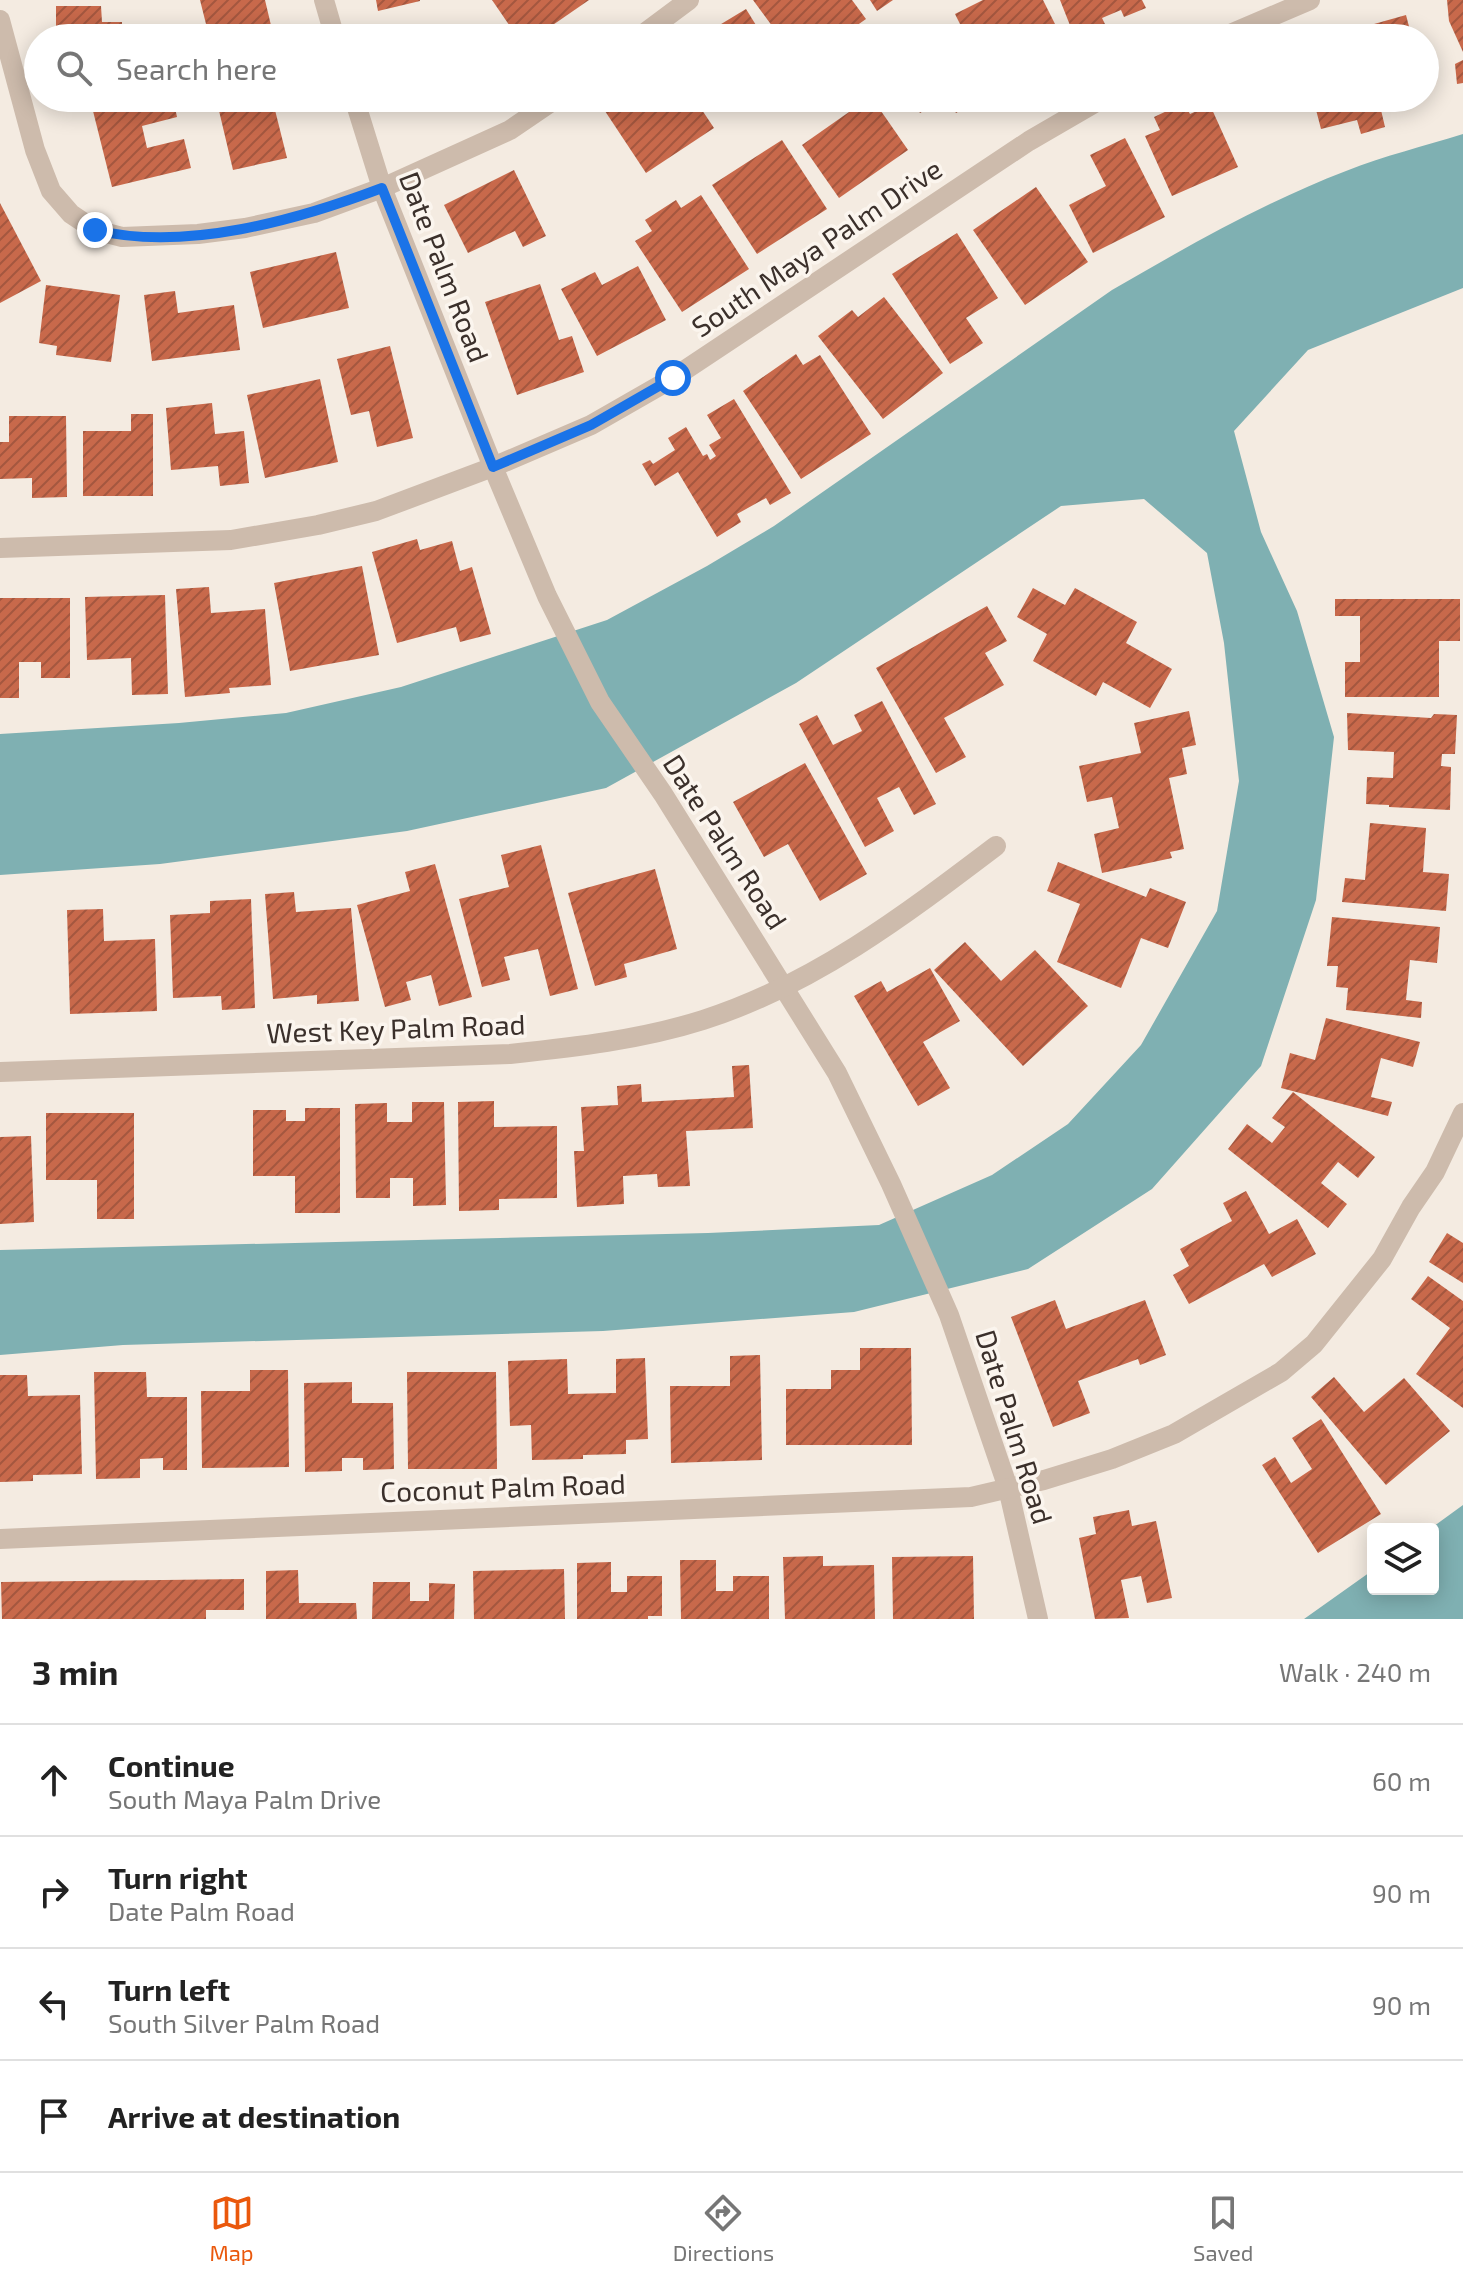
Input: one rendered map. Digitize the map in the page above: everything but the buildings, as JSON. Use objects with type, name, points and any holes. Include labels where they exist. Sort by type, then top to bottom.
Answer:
[{"type":"street","points":[[324,0],[331,24]]},
{"type":"street","points":[[652,24],[667,8],[689,0]]},
{"type":"street","points":[[1254,24],[1310,0]]},
{"type":"street","points":[[0,20],[24,109]]},
{"type":"street","points":[[25,112],[51,191],[71,214],[95,230],[122,237],[245,228],[314,213],[382,188],[510,130],[536,112]]},
{"type":"street","name":"Date Palm Road","points":[[358,112],[382,188],[547,596],[600,702],[663,794],[837,1073],[891,1184],[949,1315],[1008,1488],[1038,1619]]},
{"type":"street","name":"South Maya Palm Drive","points":[[0,548],[245,537],[376,511],[493,467],[591,425],[673,378],[1029,141],[1079,112]]},
{"type":"street","name":"West Key Palm Road","points":[[0,1072],[510,1054],[584,1046],[657,1032],[705,1019],[784,987],[903,916],[996,846]]},
{"type":"street","name":"Coconut Palm Road","points":[[0,1539],[971,1497],[1112,1459],[1174,1434],[1281,1372],[1314,1344],[1382,1259],[1435,1172],[1463,1113]]},
{"type":"water","points":[[1463,134],[1463,288],[1308,350],[1234,431],[1261,532],[1297,611],[1334,737],[1316,900],[1261,1066],[1152,1189],[1028,1269],[854,1312],[603,1331],[123,1345],[0,1355],[0,1250],[708,1233],[879,1225],[992,1175],[1068,1124],[1141,1045],[1217,911],[1239,781],[1224,643],[1207,553],[1144,499],[1061,506],[796,683],[606,788],[407,831],[160,864],[0,875],[0,734],[286,713],[401,687],[607,620],[774,526],[1112,290],[1169,257],[1316,183]]},
{"type":"water","points":[[1463,1505],[1463,1619],[1304,1619],[1367,1574],[1367,1595],[1439,1595],[1438,1523]]},
{"type":"route","points":[[95,230],[122,237],[150,237],[245,228],[314,213],[382,188],[493,467],[591,425],[673,378]]}]
